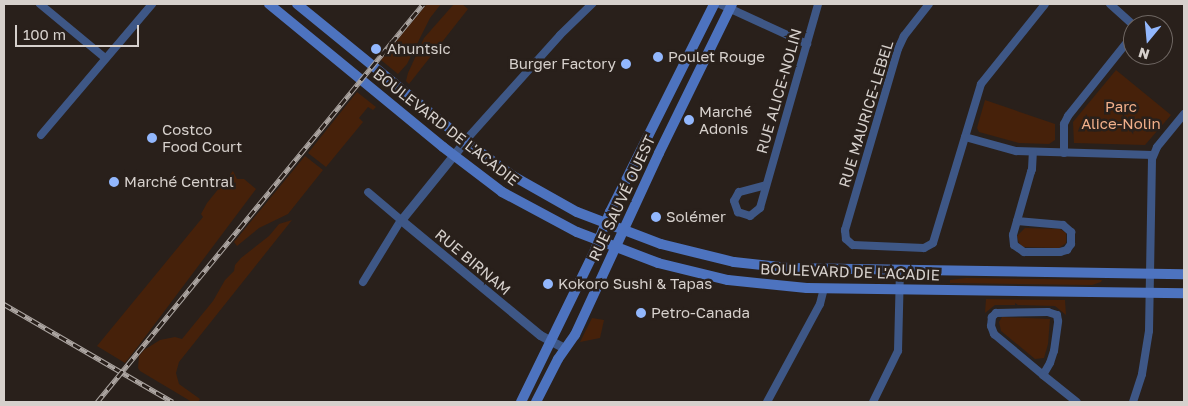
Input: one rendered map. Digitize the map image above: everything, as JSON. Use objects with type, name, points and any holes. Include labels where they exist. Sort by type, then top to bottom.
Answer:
[{"type":"main road","name":"BOULEVARD DE L'ACADIE","points":[[269,4],[453,156],[524,205],[598,242],[675,268],[721,278],[764,284],[824,288],[1184,293]]},
{"type":"main road","name":"BOULEVARD DE L'ACADIE","points":[[297,4],[465,141],[531,188],[605,224],[684,251],[753,264],[809,269],[1184,274]]},
{"type":"main road","name":"RUE SAUVÉ OUEST","points":[[521,402],[605,224],[714,4]]},
{"type":"main road","name":"RUE SAUVÉ OUEST","points":[[536,402],[564,348],[575,335],[727,5]]},
{"type":"street","points":[[40,4],[105,58]]},
{"type":"street","points":[[41,135],[152,4]]},
{"type":"street","name":"RUE ALICE-NOLIN","points":[[766,185],[746,188],[739,192],[734,201],[737,210],[745,215],[757,213],[766,185],[818,4]]},
{"type":"street","name":"RUE MAURICE-LEBEL","points":[[930,4],[904,36],[898,49],[846,228],[846,239],[852,245],[858,246],[924,248],[932,244],[965,137]]},
{"type":"street","points":[[1045,4],[983,79],[965,137],[1010,151],[1153,155]]},
{"type":"street","points":[[1110,4],[1123,16]]},
{"type":"street","points":[[363,282],[401,220],[465,141],[589,5]]},
{"type":"street","points":[[727,5],[807,44]]},
{"type":"street","points":[[1064,152],[1066,118],[1123,47]]},
{"type":"street","points":[[1133,402],[1145,356],[1150,293],[1153,155],[1184,114]]},
{"type":"street","points":[[1017,221],[1063,225],[1070,232],[1071,244],[1062,252],[1021,251],[1015,247],[1012,240],[1017,221],[1032,169],[1033,152]]},
{"type":"street","name":"RUE BIRNAM","points":[[368,192],[550,341],[564,348]]},
{"type":"street","points":[[874,402],[898,351],[900,270]]},
{"type":"street","points":[[767,402],[820,304],[824,288]]},
{"type":"street","points":[[1043,375],[1054,351],[1057,316],[1048,312],[996,313],[992,317],[991,326],[994,334],[1043,375],[1077,402]]},
{"type":"green space","points":[[427,4],[441,4],[430,18],[407,64],[398,74],[381,60]]},
{"type":"green space","points":[[454,4],[462,4],[468,9],[409,84],[406,81],[408,73],[424,38]]},
{"type":"green space","name":"Parc Alice-Nolin","points":[[1116,70],[1171,115],[1145,145],[1074,143],[1073,122]]},
{"type":"green space","points":[[357,92],[376,107],[373,110],[368,107],[359,118],[363,122],[326,167],[308,153]]},
{"type":"green space","name":"Parc Alice-Nolin","points":[[985,100],[1055,124],[1055,140],[1049,144],[1019,143],[979,132],[977,128]]},
{"type":"green space","points":[[305,156],[323,170],[288,214],[259,228],[237,246],[234,242]]},
{"type":"green space","points":[[233,171],[237,179],[244,179],[256,189],[139,345],[125,363],[97,346],[203,217],[201,214],[207,203]]},
{"type":"green space","points":[[292,220],[179,362],[176,373],[179,384],[200,399],[198,402],[192,402],[140,371],[138,368],[139,356],[144,350],[160,340],[175,337],[182,339],[213,301],[241,258],[269,236],[279,224]]},
{"type":"green space","points":[[1025,228],[1060,229],[1066,233],[1066,243],[1059,248],[1023,247],[1019,243],[1017,236]]},
{"type":"green space","points":[[966,278],[1102,280],[1092,285],[950,283],[950,280]]},
{"type":"green space","points":[[986,299],[1065,300],[1066,315],[1055,306],[1018,305],[1015,303],[1015,305],[995,305],[985,313]]},
{"type":"green space","points":[[1002,317],[1050,319],[1048,344],[1044,358],[1035,359],[1001,331],[999,322]]},
{"type":"green space","points":[[592,318],[604,320],[600,338],[580,342]]},
{"type":"railway","points":[[97,402],[423,4]]},
{"type":"railway","points":[[4,304],[173,402]]},
{"type":"place","name":"Ahuntsic","points":[[376,49]]},
{"type":"place","name":"Poulet Rouge","points":[[658,57]]},
{"type":"place","name":"Burger Factory","points":[[626,64]]},
{"type":"place","name":"Marché Adonis","points":[[689,120]]},
{"type":"place","name":"Costco Food Court","points":[[152,138]]},
{"type":"place","name":"Marché Central","points":[[114,182]]},
{"type":"place","name":"Solémer","points":[[656,217]]},
{"type":"place","name":"Kokoro Sushi & Tapas","points":[[548,284]]},
{"type":"place","name":"Petro-Canada","points":[[641,313]]}]
